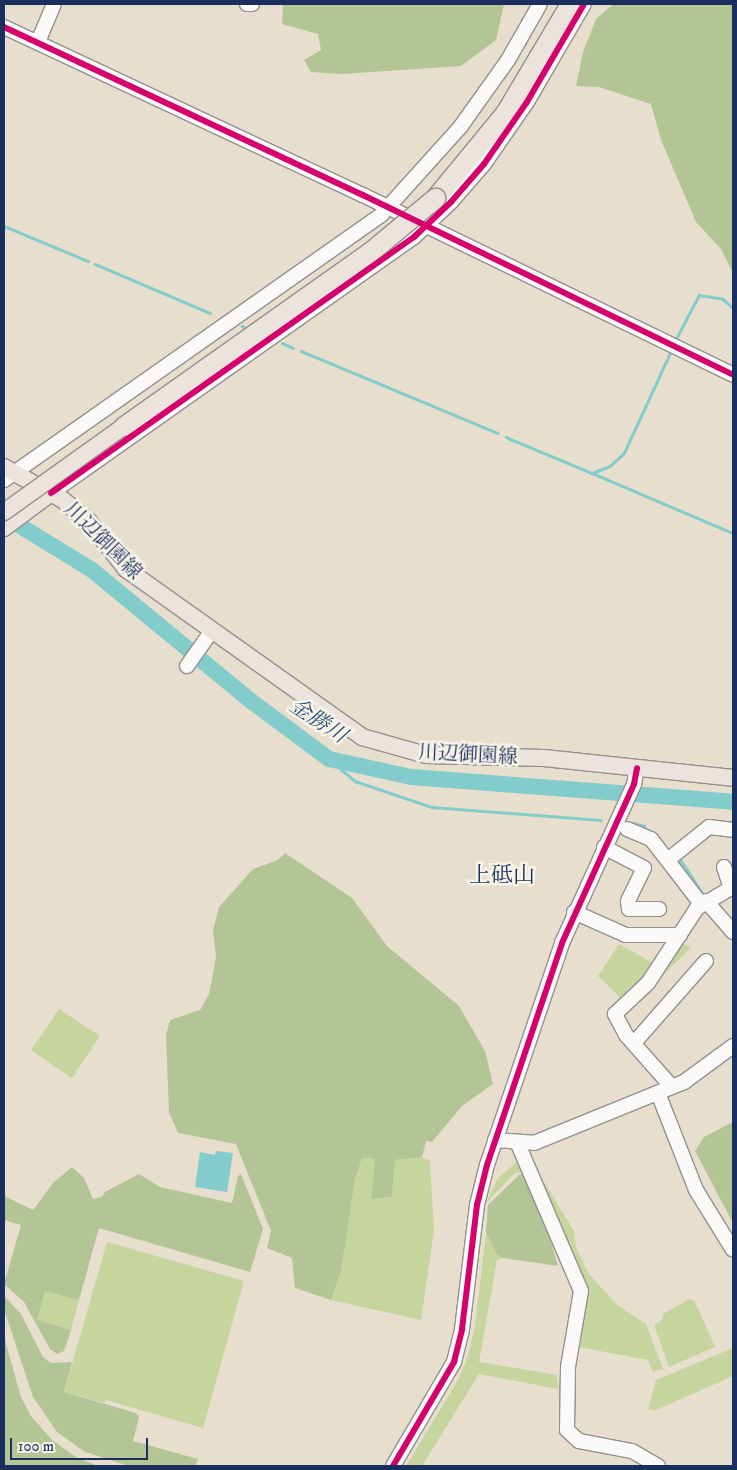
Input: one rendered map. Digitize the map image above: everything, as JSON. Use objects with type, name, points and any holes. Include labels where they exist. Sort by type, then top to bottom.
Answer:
[{"type":"highway","points":[[124,426],[370,252],[435,198],[505,113],[570,4]]},
{"type":"main road","points":[[4,512],[124,426]]},
{"type":"main road","name":"川辺御園線","points":[[7,473],[52,493],[90,523],[126,569],[341,725],[362,737],[410,753],[544,758],[637,771],[733,778]]},
{"type":"main road","points":[[4,528],[52,493]]},
{"type":"street","points":[[38,42],[54,4]]},
{"type":"street","points":[[247,4],[252,4]]},
{"type":"street","points":[[7,473],[343,243],[388,207],[461,126],[508,60],[540,4]]},
{"type":"street","points":[[52,493],[399,248],[426,225],[484,164],[532,94],[584,4]]},
{"type":"street","points":[[4,27],[426,225],[733,376]]},
{"type":"street","points":[[187,666],[211,632]]},
{"type":"street","points":[[393,1466],[454,1362],[462,1329],[477,1205],[495,1140],[574,912],[637,771]]},
{"type":"street","points":[[669,859],[709,827],[733,830]]},
{"type":"street","points":[[627,829],[652,839],[704,903],[733,932]]},
{"type":"street","points":[[604,847],[644,868],[628,901],[629,909],[659,909]]},
{"type":"street","points":[[672,1087],[634,1043],[615,1014],[648,983],[680,934],[704,903],[732,887],[724,867]]},
{"type":"street","points":[[574,912],[626,935],[680,934]]},
{"type":"street","points":[[634,1043],[706,961]]},
{"type":"street","points":[[495,1140],[518,1144],[534,1143],[684,1082],[733,1046]]},
{"type":"street","points":[[658,1093],[696,1190],[733,1250]]},
{"type":"street","points":[[518,1144],[581,1291],[568,1366],[567,1430],[579,1441],[632,1451],[658,1466]]},
{"type":"green space","points":[[283,4],[504,4],[496,40],[461,66],[342,74],[311,72],[304,60],[321,50],[318,34],[282,24]]},
{"type":"green space","points":[[613,4],[733,4],[733,273],[721,249],[696,222],[661,140],[651,104],[599,87],[576,86],[583,52],[596,19]]},
{"type":"green space","points":[[285,853],[352,898],[387,946],[459,1006],[485,1051],[493,1084],[462,1106],[432,1142],[426,1141],[422,1157],[395,1160],[392,1197],[371,1199],[375,1159],[362,1158],[355,1180],[341,1271],[331,1300],[295,1288],[292,1258],[267,1248],[271,1231],[236,1144],[178,1133],[169,1112],[166,1035],[170,1020],[200,1010],[209,994],[216,957],[213,930],[219,907],[253,869],[278,860]]},
{"type":"green space","points":[[681,942],[691,948],[660,978],[658,977]]},
{"type":"green space","points":[[619,944],[655,964],[621,1004],[619,996],[598,976]]},
{"type":"green space","points":[[59,1009],[100,1036],[72,1078],[31,1050]]},
{"type":"green space","points":[[733,1122],[733,1223],[695,1151],[704,1137]]},
{"type":"green space","points":[[422,1157],[430,1161],[434,1231],[421,1320],[331,1300],[341,1271],[355,1180],[362,1158],[375,1159],[371,1198],[392,1197],[395,1160]]},
{"type":"green space","points":[[530,1159],[574,1231],[576,1247],[588,1273],[617,1305],[646,1324],[663,1369],[653,1372],[648,1360],[578,1347],[586,1292]]},
{"type":"green space","points":[[518,1161],[525,1172],[515,1173],[486,1203],[498,1178]]},
{"type":"green space","points":[[72,1167],[84,1178],[93,1199],[102,1197],[105,1192],[139,1174],[160,1187],[232,1203],[238,1176],[241,1174],[263,1229],[250,1272],[99,1228],[79,1300],[45,1291],[37,1320],[71,1330],[64,1351],[57,1354],[50,1349],[24,1302],[4,1284],[21,1225],[4,1220],[4,1196],[33,1210],[53,1183]]},
{"type":"green space","points":[[520,1174],[528,1177],[538,1198],[558,1266],[503,1258],[496,1253],[486,1232],[488,1205]]},
{"type":"green space","points":[[486,1232],[496,1252],[503,1258],[497,1260],[479,1362],[557,1375],[558,1389],[479,1374],[422,1466],[406,1466],[458,1380],[467,1359],[475,1326]]},
{"type":"green space","points":[[107,1242],[244,1281],[203,1428],[106,1400],[105,1403],[64,1392]]},
{"type":"green space","points":[[45,1290],[79,1300],[71,1330],[36,1320]]},
{"type":"green space","points":[[4,1296],[21,1314],[43,1357],[51,1363],[72,1362],[64,1392],[136,1413],[139,1417],[133,1441],[198,1459],[195,1466],[129,1466],[85,1452],[57,1432],[33,1397],[4,1309]]},
{"type":"green space","points":[[690,1299],[694,1300],[715,1347],[669,1367],[654,1325],[662,1320],[663,1314]]},
{"type":"green space","points":[[4,1337],[21,1397],[31,1416],[52,1440],[76,1457],[98,1466],[4,1466]]},
{"type":"green space","points":[[733,1348],[733,1376],[656,1410],[648,1409],[656,1380]]},
{"type":"water","points":[[216,1151],[233,1153],[227,1192],[195,1187],[200,1152],[215,1155]]},
{"type":"waterway","points":[[4,226],[88,261]]},
{"type":"waterway","points":[[95,264],[210,313]]},
{"type":"waterway","points":[[677,337],[699,295],[723,299],[733,308]]},
{"type":"waterway","points":[[242,326],[248,329]]},
{"type":"waterway","points":[[282,343],[293,348]]},
{"type":"waterway","points":[[301,351],[498,433]]},
{"type":"waterway","points":[[506,437],[592,473],[610,466],[624,453],[671,351]]},
{"type":"waterway","points":[[592,473],[733,533]]},
{"type":"waterway","name":"金勝川","points":[[4,516],[92,570],[251,701],[329,759],[411,777],[733,802]]},
{"type":"waterway","points":[[329,759],[355,781],[432,807],[600,820]]},
{"type":"waterway","points":[[632,823],[645,826]]},
{"type":"waterway","points":[[680,859],[705,897]]},
{"type":"cycle path","points":[[51,493],[414,237],[451,202],[484,164],[527,102],[584,4]]},
{"type":"cycle path","points":[[4,27],[363,195],[733,375]]},
{"type":"cycle path","points":[[393,1466],[454,1362],[462,1329],[477,1205],[487,1165],[562,943],[634,784],[637,768]]},
{"type":"district","name":"上砥山","points":[[502,876]]}]
